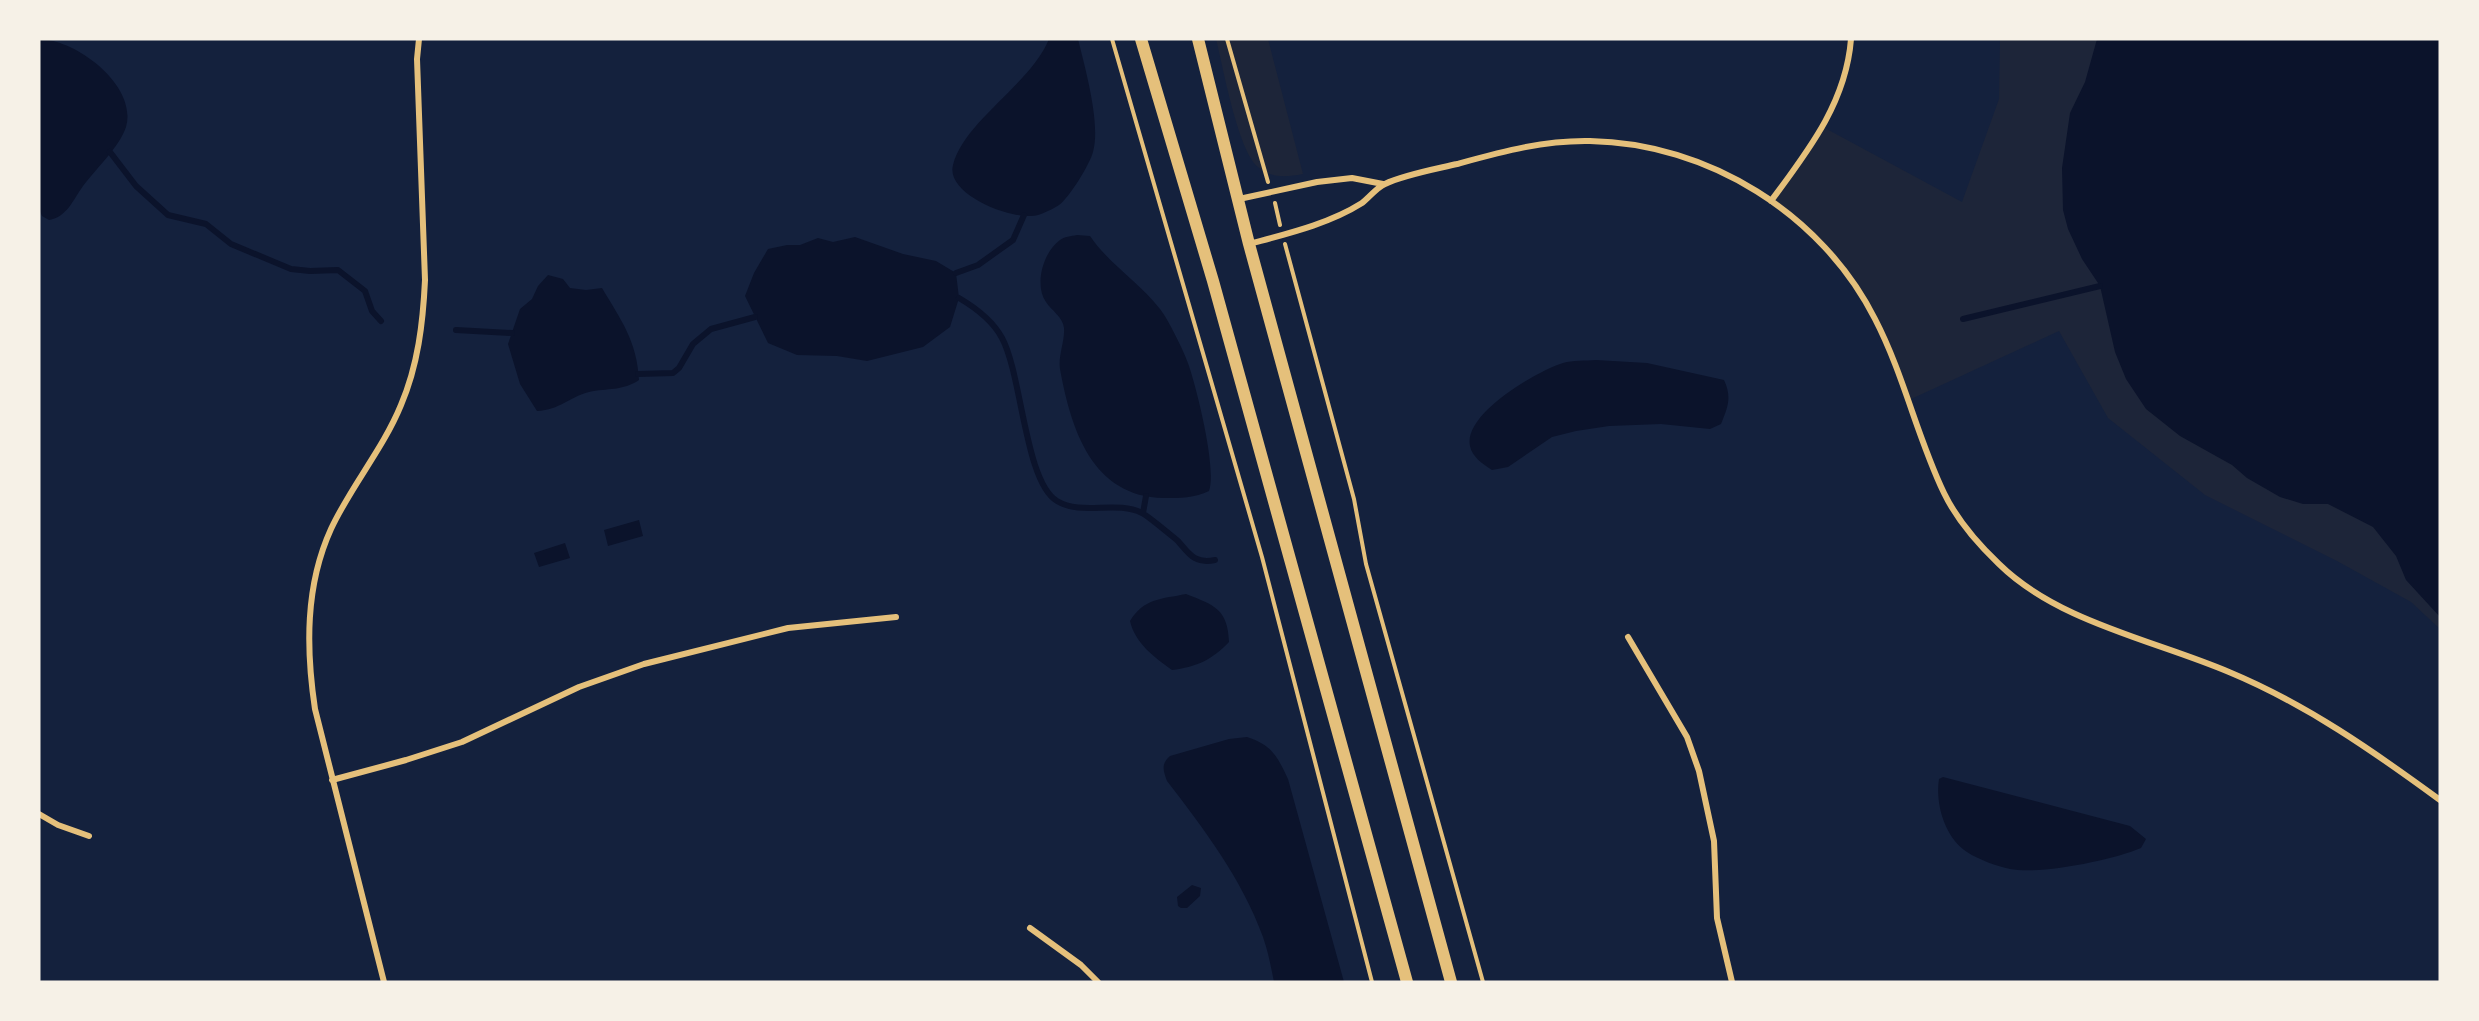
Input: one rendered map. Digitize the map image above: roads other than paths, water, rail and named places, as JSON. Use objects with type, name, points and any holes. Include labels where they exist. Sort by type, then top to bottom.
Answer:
[{"type":"main road","points":[[1141,39],[1213,281],[1407,982]]},
{"type":"main road","points":[[1198,39],[1249,244],[1451,982]]},
{"type":"street","points":[[384,982],[315,709],[309,672],[308,632],[312,597],[331,531],[401,407],[413,375],[419,349],[424,315],[425,280],[417,59],[419,39]]},
{"type":"street","points":[[1771,201],[1808,153],[1832,112],[1848,65],[1851,39]]},
{"type":"street","points":[[1239,199],[1317,182],[1352,178],[1383,184],[1510,149],[1552,143],[1591,141],[1634,145],[1674,154],[1711,167],[1744,183],[1806,227],[1833,254],[1860,288],[1894,358],[1945,496],[1968,532],[2002,567],[2038,594],[2073,613],[2230,672],[2320,717],[2368,748],[2440,800]]},
{"type":"street","points":[[1249,244],[1282,235],[1341,213],[1362,203],[1383,184]]},
{"type":"street","points":[[332,780],[462,742],[579,687],[644,664],[788,628],[896,617]]},
{"type":"street","points":[[1628,637],[1687,737],[1699,771],[1714,841],[1717,918],[1732,982]]},
{"type":"street","points":[[39,814],[58,825],[89,836]]},
{"type":"street","points":[[1030,928],[1081,964],[1098,982]]},
{"type":"waterway","points":[[110,152],[136,186],[168,215],[206,224],[231,244],[291,269],[338,270],[365,291],[372,311],[381,321]]},
{"type":"waterway","points":[[956,273],[978,265],[1013,240],[1024,215]]},
{"type":"waterway","points":[[1963,319],[2100,286]]},
{"type":"waterway","points":[[959,298],[984,315],[1002,338],[1015,376],[1031,451],[1046,490],[1057,501],[1067,505],[1132,509],[1142,513],[1178,541],[1194,557],[1202,561],[1215,560]]},
{"type":"waterway","points":[[638,374],[673,373],[679,368],[693,344],[711,329],[755,317]]},
{"type":"waterway","points":[[456,330],[512,333]]},
{"type":"waterway","points":[[1143,513],[1146,496]]}]
